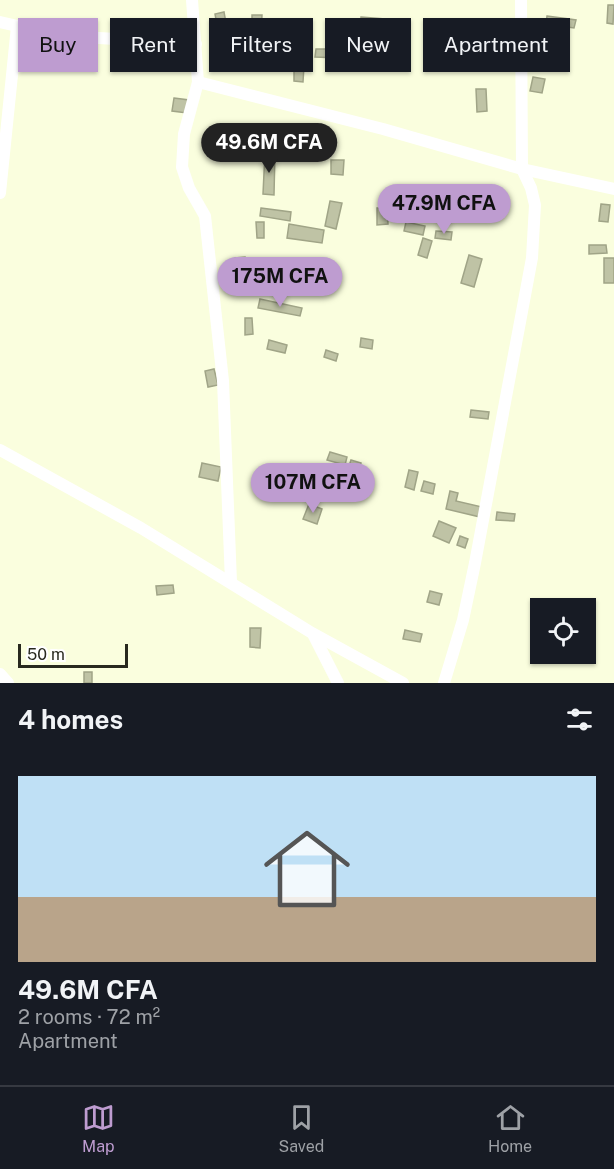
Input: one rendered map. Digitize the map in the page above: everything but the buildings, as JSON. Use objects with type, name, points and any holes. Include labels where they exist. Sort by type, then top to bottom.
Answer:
[{"type":"street","points":[[192,0],[194,18]]},
{"type":"street","points":[[444,683],[463,620],[475,563],[532,258],[535,205],[531,188],[522,169],[521,0]]},
{"type":"street","points":[[0,22],[49,33],[110,39]]},
{"type":"street","points":[[0,193],[17,26]]},
{"type":"street","points":[[197,63],[198,82],[184,134],[183,167],[189,188],[205,216],[223,381],[231,582]]},
{"type":"street","points":[[198,82],[383,129],[522,169],[614,189]]},
{"type":"street","points":[[0,450],[141,528],[312,633],[403,683]]},
{"type":"street","points":[[312,633],[338,683]]},
{"type":"street","points":[[0,674],[8,683]]}]
